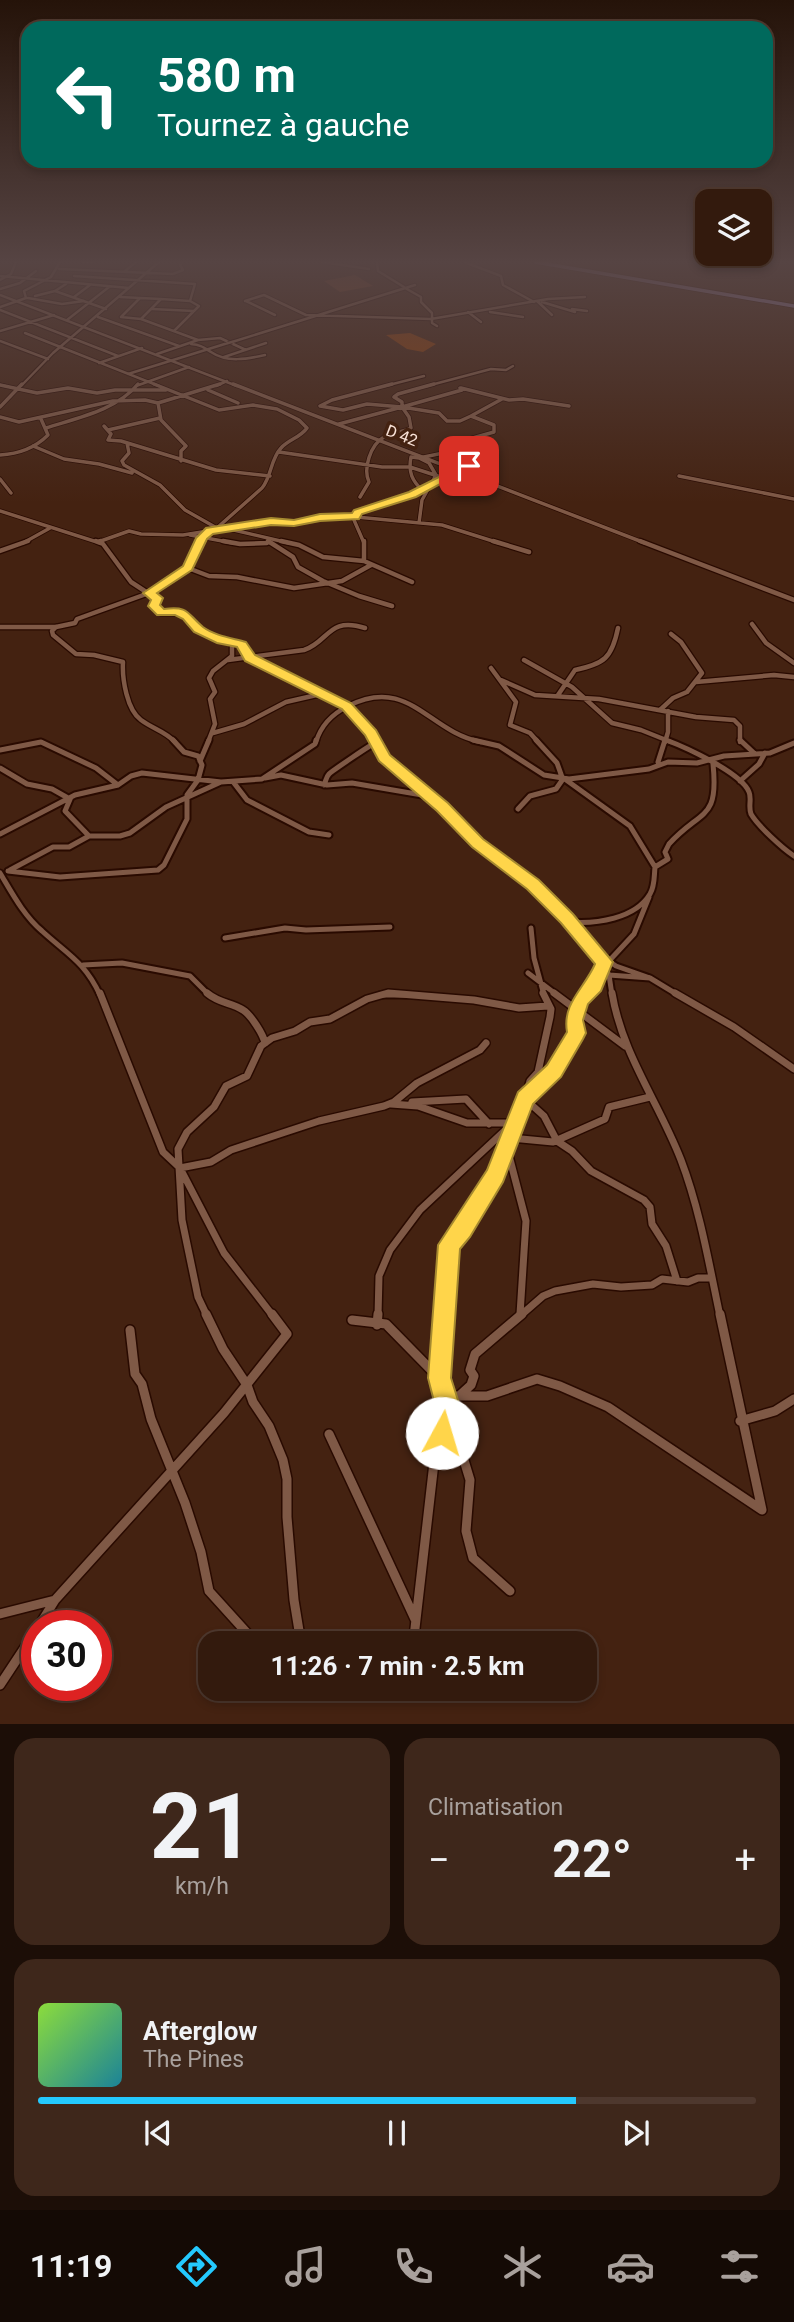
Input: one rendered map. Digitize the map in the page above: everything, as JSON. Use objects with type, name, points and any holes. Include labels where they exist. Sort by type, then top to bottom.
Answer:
[{"type":"street","points":[[4,342],[48,359]]},
{"type":"street","points":[[47,342],[219,410],[241,404]]},
{"type":"street","points":[[0,407],[67,342]]},
{"type":"street","points":[[83,342],[118,356]]},
{"type":"street","name":"D 42","points":[[127,342],[794,600]]},
{"type":"street","points":[[169,342],[179,346]]},
{"type":"street","points":[[157,354],[192,342]]},
{"type":"street","points":[[128,374],[229,342]]},
{"type":"street","points":[[230,342],[246,350]]},
{"type":"street","points":[[224,357],[266,343]]},
{"type":"street","points":[[188,344],[205,346],[224,357],[240,361],[265,355]]},
{"type":"street","points":[[99,363],[142,348]]},
{"type":"street","points":[[360,497],[369,482],[365,473],[370,452],[380,440],[411,428],[402,402],[394,397],[491,369],[506,370],[513,366]]},
{"type":"street","points":[[46,428],[72,422],[131,395],[145,381],[189,367]]},
{"type":"street","points":[[446,374],[460,388],[502,399],[523,399],[569,406]]},
{"type":"street","points":[[424,376],[332,400],[320,406],[343,410],[367,404],[402,407],[439,413],[447,421],[460,421],[502,399]]},
{"type":"street","points":[[0,417],[19,422],[116,401],[145,400],[158,403],[185,397],[227,381]]},
{"type":"street","points":[[0,385],[37,393],[68,388],[83,392],[170,391]]},
{"type":"street","points":[[339,424],[462,390],[460,388]]},
{"type":"street","points":[[0,627],[56,627],[75,623],[77,619],[149,593],[188,568],[202,538],[243,507],[262,488],[278,452],[290,439],[306,431],[307,428],[281,411],[267,406],[241,404],[205,389]]},
{"type":"street","points":[[135,391],[145,400]]},
{"type":"street","points":[[264,396],[267,406]]},
{"type":"street","points":[[158,403],[161,408],[160,418],[186,446],[181,451],[181,461]]},
{"type":"street","points":[[430,486],[478,460],[477,456],[454,447],[462,441],[496,429],[494,425],[471,416]]},
{"type":"street","points":[[108,430],[160,418]]},
{"type":"street","points":[[0,455],[17,454],[48,435],[41,419]]},
{"type":"street","points":[[104,426],[111,434],[108,440],[127,443],[216,470],[270,475]]},
{"type":"street","points":[[127,443],[130,453],[122,461],[135,473],[160,485],[163,492],[178,505],[211,527],[299,545],[323,557],[363,561],[412,582]]},
{"type":"street","points":[[33,446],[64,459],[135,473]]},
{"type":"street","points":[[424,492],[411,478],[411,457],[461,451]]},
{"type":"street","points":[[278,452],[369,465],[410,467],[447,479],[479,478]]},
{"type":"street","points":[[420,457],[429,463],[436,475]]},
{"type":"street","points":[[363,561],[364,539],[354,520],[358,512],[424,492],[436,475]]},
{"type":"street","points":[[679,476],[794,499]]},
{"type":"street","points":[[0,479],[10,493]]},
{"type":"street","points":[[446,491],[447,479]]},
{"type":"street","points":[[419,523],[424,492]]},
{"type":"street","points":[[0,511],[29,518],[50,528],[103,544],[131,582],[158,598],[154,606],[161,613],[176,611],[188,616],[198,629],[242,645],[250,658],[346,706],[377,742],[384,758],[465,828],[477,843],[533,884],[607,962],[650,978],[734,1027],[794,1069]]},
{"type":"street","points":[[98,542],[129,531],[141,534],[187,534],[271,521],[294,523],[320,517],[356,517],[449,527],[528,552]]},
{"type":"street","points":[[0,551],[33,539],[50,528]]},
{"type":"street","points":[[187,534],[240,544],[262,542],[276,546]]},
{"type":"street","points":[[262,538],[293,557],[298,567],[306,569],[328,584],[392,606]]},
{"type":"street","points":[[188,568],[209,576],[244,578],[284,589],[328,584],[357,576],[371,565]]},
{"type":"street","points":[[752,624],[766,643],[794,663]]},
{"type":"street","points":[[228,660],[236,662],[305,650],[320,643],[324,634],[333,629],[356,625],[365,628]]},
{"type":"street","points":[[56,627],[52,631],[53,635],[76,654],[92,652],[123,662],[126,693],[134,702],[139,719],[169,734],[184,752],[198,756],[200,761]]},
{"type":"street","points":[[558,695],[568,685],[575,670],[600,665],[605,655],[615,646],[618,628]]},
{"type":"street","points":[[660,710],[673,698],[687,692],[701,677],[701,670],[671,634]]},
{"type":"street","points":[[3,873],[60,877],[158,870],[187,819],[187,794],[198,780],[200,761],[213,733],[214,712],[210,699],[215,692],[209,678],[232,656],[232,647]]},
{"type":"street","points":[[524,660],[568,685],[612,723],[642,730],[664,739],[711,762],[740,781],[749,790],[751,813],[783,849],[794,856]]},
{"type":"street","points":[[491,668],[516,702],[510,725],[530,733],[557,763],[563,778],[630,826],[655,867],[654,883],[634,934],[607,962],[601,975],[580,1000],[574,1020],[576,1033],[554,1071],[525,1099]]},
{"type":"street","points":[[696,682],[728,678],[794,677]]},
{"type":"street","points":[[501,680],[535,695],[583,697],[715,720],[734,720],[740,726],[740,742],[755,754]]},
{"type":"street","points":[[213,733],[244,724],[286,702],[322,694]]},
{"type":"street","points":[[262,779],[315,744],[317,735],[332,716],[346,706],[368,697],[395,697],[411,702],[471,740],[500,746],[541,774],[563,778],[649,769],[658,762],[669,760],[711,762],[783,749],[794,743]]},
{"type":"street","points":[[658,762],[668,732],[668,711]]},
{"type":"street","points":[[0,750],[41,742],[96,768],[118,785]]},
{"type":"street","points":[[324,785],[329,774],[349,762],[368,745],[377,742]]},
{"type":"street","points":[[740,781],[759,764],[765,753]]},
{"type":"street","points":[[655,867],[668,859],[665,852],[669,840],[707,816],[716,798],[711,762]]},
{"type":"street","points":[[0,768],[27,785],[52,789],[69,797]]},
{"type":"street","points":[[0,834],[69,797],[118,785],[131,775],[142,773],[234,783],[281,775],[324,785],[352,783],[430,797]]},
{"type":"street","points":[[518,809],[530,796],[556,789],[563,778]]},
{"type":"street","points":[[69,797],[65,811],[89,836],[101,838],[130,833],[152,816],[221,782]]},
{"type":"street","points":[[234,783],[247,800],[309,832],[329,835]]},
{"type":"street","points":[[3,873],[54,847],[69,847],[89,836]]},
{"type":"street","points":[[3,873],[18,904],[40,930],[83,965],[92,976],[117,1031],[137,1093],[163,1152],[180,1168],[224,1253],[287,1334],[247,1385],[49,1610]]},
{"type":"street","points":[[570,922],[607,920],[622,914],[649,896]]},
{"type":"street","points":[[225,938],[285,928],[306,930],[390,927]]},
{"type":"street","points":[[510,1591],[473,1558],[466,1531],[470,1480],[439,1378],[449,1245],[463,1230],[480,1203],[507,1148],[530,1081],[538,1072],[538,1056],[549,1025],[551,1009],[544,1000],[532,950],[531,928]]},
{"type":"street","points":[[352,1320],[386,1324],[453,1396],[487,1396],[537,1379],[608,1407],[762,1510],[686,1175],[625,1046],[607,962]]},
{"type":"street","points":[[83,965],[122,963],[190,976],[223,1004],[244,1010],[264,1037],[265,1044]]},
{"type":"street","points":[[528,973],[625,1046]]},
{"type":"street","points":[[609,975],[650,978]]},
{"type":"street","points":[[299,1631],[287,1517],[287,1479],[283,1460],[247,1385],[223,1349],[198,1297],[182,1220],[177,1149],[187,1132],[214,1107],[226,1086],[245,1080],[254,1068],[255,1056],[270,1039],[294,1032],[310,1022],[330,1021],[357,1003],[386,993],[472,1000],[524,1010],[548,1006]]},
{"type":"street","points":[[387,1104],[417,1083],[480,1049],[486,1043]]},
{"type":"street","points":[[511,1138],[557,1141],[605,1119],[610,1107],[615,1104],[650,1097]]},
{"type":"street","points":[[402,1104],[439,1099],[466,1099],[489,1124]]},
{"type":"street","points":[[525,1099],[544,1116],[557,1141],[572,1151],[591,1171],[644,1199],[650,1207],[652,1224],[666,1246],[677,1281]]},
{"type":"street","points":[[180,1168],[211,1162],[231,1150],[318,1121],[387,1104],[425,1106],[456,1121],[514,1123]]},
{"type":"street","points":[[377,1325],[380,1304],[379,1275],[403,1227],[514,1123]]},
{"type":"street","points":[[507,1148],[526,1221],[520,1314]]},
{"type":"street","points":[[459,1396],[471,1385],[474,1376],[470,1370],[475,1353],[543,1296],[593,1284],[621,1287],[652,1285],[662,1279],[688,1282],[698,1278],[711,1278]]},
{"type":"street","points":[[130,1330],[135,1374],[142,1384],[151,1419],[201,1552],[209,1591],[226,1606],[246,1631]]},
{"type":"street","points":[[740,1422],[767,1415],[783,1408],[794,1399]]},
{"type":"street","points":[[415,1631],[435,1454],[449,1413]]},
{"type":"street","points":[[328,1434],[416,1622]]},
{"type":"street","points":[[0,1614],[55,1600]]},
{"type":"street","points":[[0,1685],[21,1653]]},
{"type":"shaded area","points":[[397,342],[436,344],[423,352],[407,349]]},
{"type":"route","points":[[442,1433],[449,1413],[439,1378],[449,1245],[463,1230],[495,1175],[525,1099],[554,1071],[576,1033],[574,1020],[580,1000],[601,975],[604,962],[533,884],[514,873],[477,843],[443,807],[384,758],[371,733],[346,706],[250,658],[242,645],[222,640],[198,629],[188,616],[176,611],[161,613],[154,606],[158,598],[149,593],[188,568],[202,538],[210,531],[271,521],[294,523],[320,517],[356,517],[358,512],[413,494],[469,466]]}]
